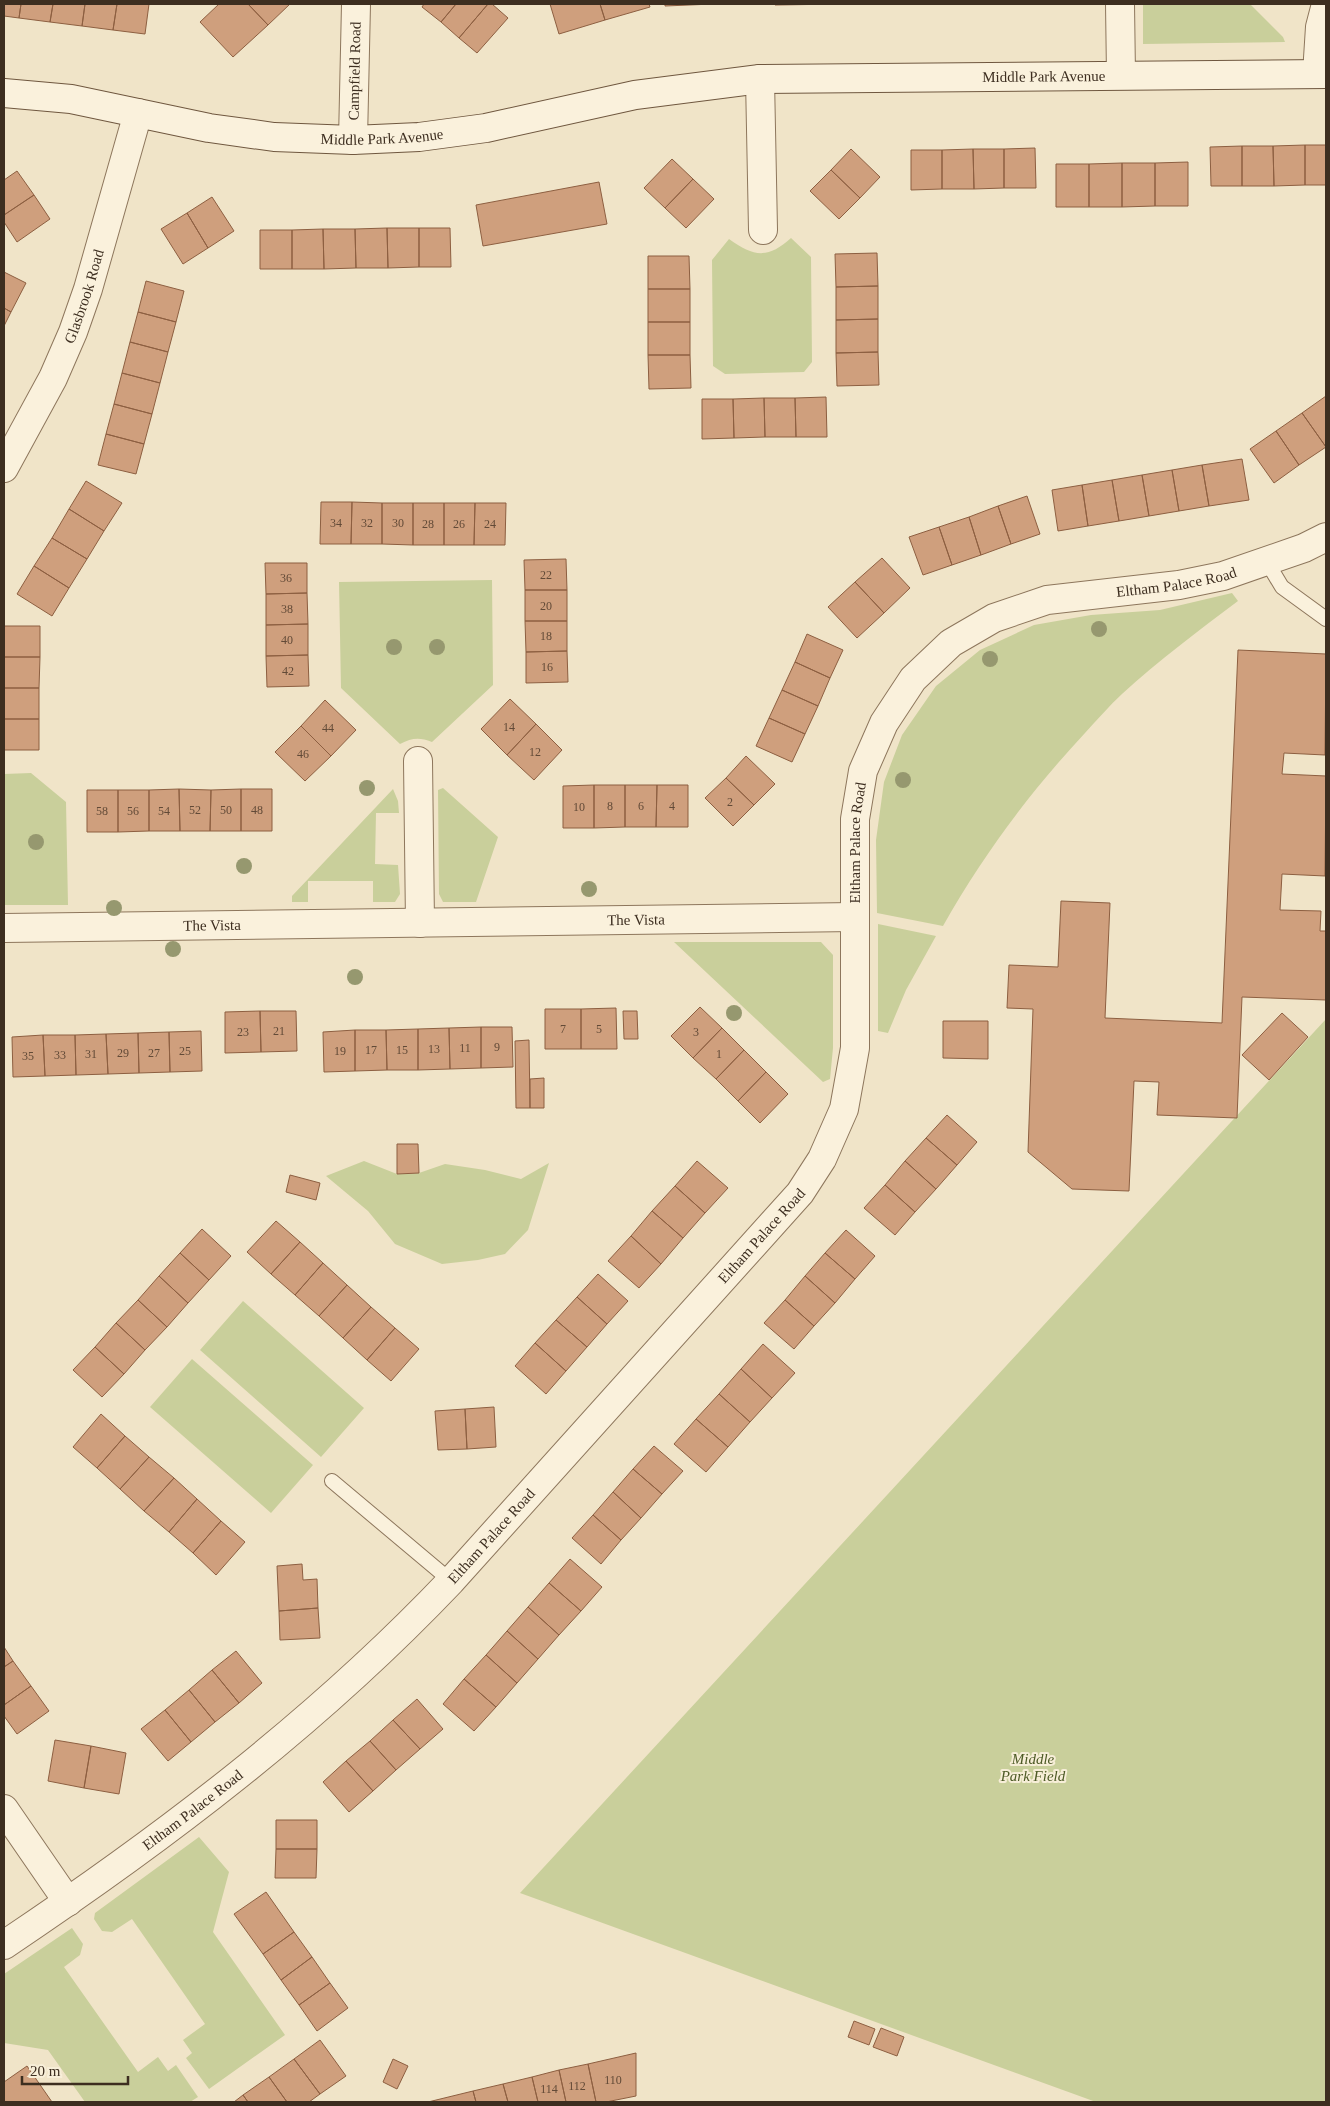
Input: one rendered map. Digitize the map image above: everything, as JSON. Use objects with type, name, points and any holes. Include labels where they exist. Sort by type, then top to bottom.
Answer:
[{"type":"street","name":"Campfield Road","points":[[353,140],[356,4]]},
{"type":"street","points":[[1120,4],[1121,75]]},
{"type":"street","points":[[1322,74],[1320,27],[1326,4]]},
{"type":"street","name":"Middle Park Avenue","points":[[4,93],[71,99],[208,128],[265,136],[353,140],[419,137],[486,128],[635,95],[760,79],[1322,74]]},
{"type":"street","points":[[760,79],[763,230]]},
{"type":"street","name":"Glasbrook Road","points":[[4,468],[53,378],[73,332],[138,113]]},
{"type":"street","name":"Eltham Palace Road","points":[[4,1945],[194,1812],[273,1748],[413,1621],[451,1582],[800,1193],[822,1159],[844,1109],[856,1048],[855,819],[864,771],[884,722],[913,679],[951,643],[994,618],[1047,600],[1179,585],[1223,576],[1304,548],[1326,537]]},
{"type":"street","points":[[418,761],[420,923]]},
{"type":"street","name":"The Vista","points":[[4,928],[854,917]]},
{"type":"street","points":[[4,1809],[68,1902]]},
{"type":"lane","points":[[1267,562],[1282,587],[1326,619]]},
{"type":"lane","points":[[332,1480],[451,1582]]},
{"type":"green space","points":[[1143,4],[1250,4],[1283,37],[1285,42],[1143,44]]},
{"type":"green space","points":[[791,238],[811,257],[812,362],[804,372],[725,374],[713,366],[712,260],[729,239],[746,249],[761,253],[775,250]]},
{"type":"green space","points":[[492,580],[493,685],[432,742],[416,739],[400,744],[341,688],[339,582]]},
{"type":"green space","points":[[1232,593],[1238,601],[1178,646],[1112,703],[1045,778],[991,849],[943,926],[877,913],[876,840],[884,782],[902,735],[936,686],[980,650],[1034,625],[1091,615],[1160,610]]},
{"type":"green space","points":[[31,773],[66,802],[68,905],[4,905],[4,774]]},
{"type":"green space","points":[[443,788],[498,837],[476,902],[443,902],[439,894],[438,790]]},
{"type":"green space","points":[[393,789],[398,801],[399,813],[376,813],[375,864],[398,865],[400,894],[395,902],[373,902],[373,881],[308,881],[308,902],[292,902],[292,896]]},
{"type":"green space","points":[[878,924],[936,936],[906,990],[888,1033],[878,1031]]},
{"type":"green space","points":[[674,942],[821,942],[833,955],[833,1048],[830,1079],[823,1082]]},
{"type":"green space","name":"Middle Park Field","points":[[1326,1019],[1326,2102],[1096,2102],[520,1893]]},
{"type":"green space","points":[[364,1161],[397,1174],[419,1173],[445,1164],[485,1170],[521,1179],[549,1163],[528,1230],[505,1254],[478,1260],[442,1264],[395,1244],[368,1211],[326,1176]]},
{"type":"green space","points":[[243,1301],[364,1408],[321,1457],[200,1350]]},
{"type":"green space","points":[[192,1359],[313,1465],[271,1513],[150,1407]]},
{"type":"green space","points":[[199,1837],[229,1872],[213,1932],[285,2035],[209,2089],[186,2058],[192,2053],[183,2040],[205,2024],[132,1919],[112,1932],[102,1931],[94,1919],[95,1913]]},
{"type":"green space","points":[[72,1928],[83,1944],[80,1955],[64,1967],[138,2072],[158,2057],[168,2071],[176,2065],[198,2097],[190,2102],[85,2102],[48,2050],[4,2043],[4,1974]]},
{"type":"building","points":[[4,4],[21,4],[19,18],[4,16]]},
{"type":"building","points":[[21,4],[53,4],[50,22],[19,18]]},
{"type":"building","points":[[53,4],[85,4],[82,26],[50,22]]},
{"type":"building","points":[[85,4],[117,4],[113,30],[82,26]]},
{"type":"building","points":[[117,4],[149,4],[145,34],[113,30]]},
{"type":"building","points":[[219,4],[248,4],[268,25],[233,57],[200,22]]},
{"type":"building","points":[[248,4],[290,4],[268,25]]},
{"type":"building","points":[[424,4],[456,4],[441,22],[422,7]]},
{"type":"building","points":[[456,4],[488,4],[459,38],[441,22]]},
{"type":"building","points":[[488,4],[492,4],[508,18],[477,53],[459,38]]},
{"type":"building","points":[[550,4],[600,4],[605,20],[559,34]]},
{"type":"building","points":[[600,4],[649,4],[650,7],[605,20]]},
{"type":"building","points":[[665,4],[713,4],[665,6]]},
{"type":"building","points":[[775,4],[841,4],[775,5]]},
{"type":"building","points":[[1305,145],[1305,185],[1274,186],[1273,146]]},
{"type":"building","points":[[1305,145],[1326,145],[1326,185],[1305,185]]},
{"type":"building","points":[[1242,146],[1242,186],[1211,186],[1210,147]]},
{"type":"building","points":[[1242,146],[1273,146],[1274,186],[1242,186]]},
{"type":"building","points":[[1035,148],[1036,188],[1004,188],[1004,149]]},
{"type":"building","points":[[851,149],[880,177],[860,198],[831,170]]},
{"type":"building","points":[[973,149],[974,189],[942,189],[942,150]]},
{"type":"building","points":[[973,149],[1004,149],[1004,188],[974,189]]},
{"type":"building","points":[[911,150],[942,150],[942,189],[911,190]]},
{"type":"building","points":[[672,159],[693,179],[665,208],[644,188]]},
{"type":"building","points":[[1188,162],[1188,206],[1155,206],[1155,163]]},
{"type":"building","points":[[1122,163],[1122,207],[1089,207],[1089,164]]},
{"type":"building","points":[[1122,163],[1155,163],[1155,206],[1122,207]]},
{"type":"building","points":[[1056,164],[1089,164],[1089,207],[1056,207]]},
{"type":"building","points":[[831,170],[860,198],[839,219],[810,191]]},
{"type":"building","points":[[17,171],[34,195],[4,215],[4,180]]},
{"type":"building","points":[[693,179],[714,199],[686,228],[665,208]]},
{"type":"building","points":[[599,182],[607,224],[483,246],[476,205]]},
{"type":"building","points":[[34,195],[50,219],[17,242],[4,222],[4,215]]},
{"type":"building","points":[[212,197],[234,231],[208,248],[187,213]]},
{"type":"building","points":[[187,213],[208,248],[183,264],[161,229]]},
{"type":"building","points":[[387,228],[388,268],[356,268],[355,229]]},
{"type":"building","points":[[387,228],[419,228],[419,267],[388,268]]},
{"type":"building","points":[[419,228],[450,228],[451,267],[419,267]]},
{"type":"building","points":[[323,229],[324,269],[292,269],[292,230]]},
{"type":"building","points":[[323,229],[355,229],[356,268],[324,269]]},
{"type":"building","points":[[260,230],[292,230],[292,269],[260,269]]},
{"type":"building","points":[[877,253],[878,286],[836,287],[835,254]]},
{"type":"building","points":[[648,256],[689,256],[690,289],[648,289]]},
{"type":"building","points":[[4,272],[26,283],[11,312],[4,308]]},
{"type":"building","points":[[146,281],[184,291],[176,322],[138,312]]},
{"type":"building","points":[[878,286],[878,319],[836,320],[836,287]]},
{"type":"building","points":[[648,289],[690,289],[690,322],[648,322]]},
{"type":"building","points":[[4,308],[11,312],[4,326]]},
{"type":"building","points":[[138,312],[176,322],[168,352],[130,342]]},
{"type":"building","points":[[878,319],[878,352],[836,353],[836,320]]},
{"type":"building","points":[[648,322],[690,322],[690,355],[648,355]]},
{"type":"building","points":[[130,342],[168,352],[160,383],[122,373]]},
{"type":"building","points":[[878,352],[879,385],[837,386],[836,353]]},
{"type":"building","points":[[648,355],[690,355],[691,388],[649,389]]},
{"type":"building","points":[[122,373],[160,383],[152,414],[114,404]]},
{"type":"building","points":[[1326,396],[1326,447],[1302,413]]},
{"type":"building","points":[[826,397],[827,437],[796,437],[795,398]]},
{"type":"building","points":[[764,398],[765,437],[734,438],[733,399]]},
{"type":"building","points":[[764,398],[795,398],[796,437],[765,437]]},
{"type":"building","points":[[702,399],[733,399],[734,438],[702,439]]},
{"type":"building","points":[[114,404],[152,414],[144,444],[106,434]]},
{"type":"building","points":[[1302,413],[1326,447],[1299,465],[1276,431]]},
{"type":"building","points":[[1276,431],[1299,465],[1274,483],[1250,449]]},
{"type":"building","points":[[106,434],[144,444],[136,474],[98,465]]},
{"type":"building","points":[[1242,459],[1249,500],[1209,506],[1202,465]]},
{"type":"building","points":[[1202,465],[1209,506],[1179,511],[1172,470]]},
{"type":"building","points":[[1172,470],[1179,511],[1149,516],[1142,475]]},
{"type":"building","points":[[1142,475],[1149,516],[1119,521],[1112,480]]},
{"type":"building","points":[[1112,480],[1119,521],[1088,526],[1082,485]]},
{"type":"building","points":[[86,481],[122,503],[104,531],[69,509]]},
{"type":"building","points":[[1082,485],[1088,526],[1058,531],[1052,490]]},
{"type":"building","points":[[1027,496],[1040,534],[1011,544],[998,506]]},
{"type":"building","points":[[321,502],[352,502],[351,544],[320,544]]},
{"type":"building","points":[[352,502],[382,503],[382,544],[351,544]]},
{"type":"building","points":[[382,503],[413,503],[413,545],[382,544]]},
{"type":"building","points":[[413,503],[444,503],[444,545],[413,545]]},
{"type":"building","points":[[444,503],[475,503],[474,545],[444,545]]},
{"type":"building","points":[[475,503],[506,503],[505,545],[474,545]]},
{"type":"building","points":[[998,506],[1011,544],[981,555],[969,517]]},
{"type":"building","points":[[69,509],[104,531],[87,559],[52,538]]},
{"type":"building","points":[[969,517],[981,555],[952,565],[939,527]]},
{"type":"building","points":[[939,527],[952,565],[923,575],[909,537]]},
{"type":"building","points":[[52,538],[87,559],[69,588],[34,566]]},
{"type":"building","points":[[882,558],[910,588],[884,613],[855,582]]},
{"type":"building","points":[[566,559],[567,590],[525,590],[524,560]]},
{"type":"building","points":[[265,563],[307,563],[307,593],[266,594]]},
{"type":"building","points":[[34,566],[69,588],[52,616],[17,594]]},
{"type":"building","points":[[855,582],[884,613],[857,638],[828,607]]},
{"type":"building","points":[[525,590],[567,590],[567,621],[525,621]]},
{"type":"building","points":[[307,593],[308,624],[266,625],[266,594]]},
{"type":"building","points":[[525,621],[567,621],[567,651],[526,652]]},
{"type":"building","points":[[308,624],[308,655],[266,656],[266,625]]},
{"type":"building","points":[[4,626],[40,626],[40,657],[4,657]]},
{"type":"building","points":[[807,634],[843,650],[830,678],[795,662]]},
{"type":"building","points":[[1238,650],[1326,654],[1325,755],[1284,753],[1282,774],[1326,776],[1325,876],[1282,874],[1280,910],[1321,911],[1320,931],[1326,931],[1326,1000],[1242,997],[1237,1118],[1157,1115],[1159,1082],[1134,1081],[1129,1191],[1072,1189],[1028,1152],[1033,1009],[1007,1008],[1009,965],[1058,967],[1061,901],[1110,903],[1105,1018],[1222,1023]]},
{"type":"building","points":[[567,651],[568,682],[526,683],[526,652]]},
{"type":"building","points":[[308,655],[309,686],[267,687],[266,656]]},
{"type":"building","points":[[4,657],[40,657],[39,688],[4,688]]},
{"type":"building","points":[[795,662],[830,678],[818,706],[782,690]]},
{"type":"building","points":[[4,688],[39,688],[39,719],[4,719]]},
{"type":"building","points":[[782,690],[818,706],[805,734],[769,718]]},
{"type":"building","points":[[510,699],[536,724],[507,755],[481,729]]},
{"type":"building","points":[[325,700],[356,730],[331,756],[301,726]]},
{"type":"building","points":[[769,718],[805,734],[792,762],[756,746]]},
{"type":"building","points":[[4,719],[39,719],[39,750],[4,750]]},
{"type":"building","points":[[536,724],[562,750],[534,780],[507,755]]},
{"type":"building","points":[[301,726],[331,756],[305,781],[275,752]]},
{"type":"building","points":[[746,756],[775,784],[754,805],[726,778]]},
{"type":"building","points":[[726,778],[754,805],[733,826],[705,798]]},
{"type":"building","points":[[594,785],[594,828],[563,828],[563,786]]},
{"type":"building","points":[[594,785],[625,785],[625,827],[594,828]]},
{"type":"building","points":[[625,785],[657,785],[656,827],[625,827]]},
{"type":"building","points":[[657,785],[688,785],[688,827],[656,827]]},
{"type":"building","points":[[179,789],[180,831],[149,831],[149,790]]},
{"type":"building","points":[[179,789],[211,790],[210,831],[180,831]]},
{"type":"building","points":[[241,789],[241,831],[210,831],[211,790]]},
{"type":"building","points":[[241,789],[272,789],[272,831],[241,831]]},
{"type":"building","points":[[87,790],[118,790],[118,832],[87,832]]},
{"type":"building","points":[[118,790],[149,790],[149,831],[118,832]]},
{"type":"building","points":[[700,1007],[722,1028],[693,1058],[671,1036]]},
{"type":"building","points":[[616,1008],[617,1049],[581,1049],[581,1009]]},
{"type":"building","points":[[545,1009],[581,1009],[581,1049],[545,1049]]},
{"type":"building","points":[[260,1011],[296,1011],[297,1051],[261,1052]]},
{"type":"building","points":[[260,1011],[261,1052],[225,1053],[225,1012]]},
{"type":"building","points":[[623,1011],[637,1011],[638,1039],[624,1039]]},
{"type":"building","points":[[1282,1013],[1308,1037],[1269,1080],[1242,1055]]},
{"type":"building","points":[[943,1021],[988,1021],[988,1059],[943,1058]]},
{"type":"building","points":[[481,1027],[481,1068],[450,1069],[449,1028]]},
{"type":"building","points":[[481,1027],[512,1027],[513,1067],[481,1068]]},
{"type":"building","points":[[449,1028],[450,1069],[418,1070],[418,1029]]},
{"type":"building","points":[[722,1028],[744,1050],[716,1079],[693,1058]]},
{"type":"building","points":[[418,1029],[418,1070],[387,1070],[386,1030]]},
{"type":"building","points":[[355,1030],[355,1071],[324,1072],[323,1032]]},
{"type":"building","points":[[355,1030],[386,1030],[387,1070],[355,1071]]},
{"type":"building","points":[[201,1031],[202,1071],[170,1072],[169,1032]]},
{"type":"building","points":[[169,1032],[170,1072],[139,1073],[138,1033]]},
{"type":"building","points":[[138,1033],[139,1073],[108,1074],[106,1034]]},
{"type":"building","points":[[106,1034],[108,1074],[76,1075],[75,1035]]},
{"type":"building","points":[[43,1035],[75,1035],[76,1075],[45,1076]]},
{"type":"building","points":[[43,1035],[45,1076],[13,1077],[12,1037]]},
{"type":"building","points":[[529,1040],[530,1108],[516,1108],[515,1041]]},
{"type":"building","points":[[744,1050],[766,1072],[738,1101],[716,1079]]},
{"type":"building","points":[[766,1072],[788,1094],[760,1123],[738,1101]]},
{"type":"building","points":[[544,1078],[544,1108],[530,1108],[530,1079]]},
{"type":"building","points":[[947,1115],[977,1142],[957,1165],[926,1138]]},
{"type":"building","points":[[926,1138],[957,1165],[936,1189],[905,1161]]},
{"type":"building","points":[[397,1144],[418,1144],[419,1173],[397,1174]]},
{"type":"building","points":[[697,1161],[728,1188],[705,1213],[675,1186]]},
{"type":"building","points":[[905,1161],[936,1189],[915,1212],[885,1185]]},
{"type":"building","points":[[290,1175],[320,1183],[316,1200],[286,1192]]},
{"type":"building","points":[[885,1185],[915,1212],[895,1235],[864,1208]]},
{"type":"building","points":[[675,1186],[705,1213],[683,1238],[652,1211]]},
{"type":"building","points":[[652,1211],[683,1238],[661,1264],[631,1236]]},
{"type":"building","points":[[276,1221],[300,1242],[271,1274],[247,1252]]},
{"type":"building","points":[[202,1229],[231,1256],[209,1280],[180,1253]]},
{"type":"building","points":[[846,1230],[875,1256],[855,1279],[825,1253]]},
{"type":"building","points":[[631,1236],[661,1264],[639,1288],[608,1261]]},
{"type":"building","points":[[300,1242],[323,1263],[295,1295],[271,1274]]},
{"type":"building","points":[[180,1253],[209,1280],[188,1303],[159,1276]]},
{"type":"building","points":[[825,1253],[855,1279],[835,1303],[805,1276]]},
{"type":"building","points":[[323,1263],[347,1285],[319,1316],[295,1295]]},
{"type":"building","points":[[598,1274],[628,1301],[607,1324],[577,1297]]},
{"type":"building","points":[[159,1276],[188,1303],[167,1327],[138,1300]]},
{"type":"building","points":[[805,1276],[835,1303],[814,1326],[785,1300]]},
{"type":"building","points":[[347,1285],[371,1307],[343,1338],[319,1316]]},
{"type":"building","points":[[577,1297],[607,1324],[587,1347],[556,1320]]},
{"type":"building","points":[[138,1300],[167,1327],[145,1350],[116,1323]]},
{"type":"building","points":[[785,1300],[814,1326],[794,1349],[764,1323]]},
{"type":"building","points":[[371,1307],[395,1328],[367,1360],[343,1338]]},
{"type":"building","points":[[556,1320],[587,1347],[566,1371],[535,1343]]},
{"type":"building","points":[[116,1323],[145,1350],[124,1374],[95,1347]]},
{"type":"building","points":[[395,1328],[419,1349],[391,1381],[367,1360]]},
{"type":"building","points":[[535,1343],[566,1371],[546,1394],[515,1366]]},
{"type":"building","points":[[763,1344],[795,1373],[772,1398],[741,1369]]},
{"type":"building","points":[[95,1347],[124,1374],[102,1397],[73,1370]]},
{"type":"building","points":[[741,1369],[772,1398],[750,1422],[719,1394]]},
{"type":"building","points":[[719,1394],[750,1422],[728,1447],[696,1419]]},
{"type":"building","points":[[494,1407],[496,1447],[467,1449],[465,1409]]},
{"type":"building","points":[[465,1409],[467,1449],[438,1450],[435,1411]]},
{"type":"building","points":[[101,1414],[125,1436],[97,1468],[73,1447]]},
{"type":"building","points":[[696,1419],[728,1447],[706,1472],[674,1444]]},
{"type":"building","points":[[125,1436],[149,1457],[120,1489],[97,1468]]},
{"type":"building","points":[[654,1446],[683,1471],[662,1494],[633,1469]]},
{"type":"building","points":[[149,1457],[174,1478],[144,1511],[120,1489]]},
{"type":"building","points":[[633,1469],[662,1494],[641,1518],[613,1492]]},
{"type":"building","points":[[174,1478],[197,1499],[169,1532],[144,1511]]},
{"type":"building","points":[[613,1492],[641,1518],[621,1540],[593,1515]]},
{"type":"building","points":[[197,1499],[221,1521],[193,1553],[169,1532]]},
{"type":"building","points":[[593,1515],[621,1540],[601,1564],[572,1538]]},
{"type":"building","points":[[221,1521],[245,1542],[216,1575],[193,1553]]},
{"type":"building","points":[[570,1559],[602,1587],[581,1611],[549,1583]]},
{"type":"building","points":[[302,1564],[303,1580],[317,1579],[318,1608],[279,1611],[277,1566]]},
{"type":"building","points":[[549,1583],[581,1611],[559,1635],[528,1607]]},
{"type":"building","points":[[528,1607],[559,1635],[538,1659],[507,1631]]},
{"type":"building","points":[[318,1608],[320,1638],[280,1640],[279,1611]]},
{"type":"building","points":[[507,1631],[538,1659],[517,1683],[486,1655]]},
{"type":"building","points":[[4,1647],[13,1661],[4,1667]]},
{"type":"building","points":[[236,1651],[262,1683],[239,1703],[212,1670]]},
{"type":"building","points":[[486,1655],[517,1683],[496,1707],[464,1679]]},
{"type":"building","points":[[13,1661],[31,1686],[4,1705],[4,1667]]},
{"type":"building","points":[[212,1670],[239,1703],[215,1722],[189,1690]]},
{"type":"building","points":[[464,1679],[496,1707],[474,1731],[443,1704]]},
{"type":"building","points":[[31,1686],[49,1711],[17,1734],[4,1716],[4,1705]]},
{"type":"building","points":[[189,1690],[215,1722],[191,1742],[165,1710]]},
{"type":"building","points":[[417,1699],[443,1729],[420,1749],[393,1720]]},
{"type":"building","points":[[165,1710],[191,1742],[168,1761],[141,1729]]},
{"type":"building","points":[[393,1720],[420,1749],[396,1770],[370,1741]]},
{"type":"building","points":[[55,1740],[91,1746],[84,1788],[48,1781]]},
{"type":"building","points":[[370,1741],[396,1770],[373,1791],[346,1761]]},
{"type":"building","points":[[91,1746],[126,1753],[119,1794],[84,1788]]},
{"type":"building","points":[[346,1761],[373,1791],[349,1812],[323,1782]]},
{"type":"building","points":[[276,1820],[317,1820],[317,1849],[276,1849]]},
{"type":"building","points":[[276,1849],[317,1849],[316,1878],[275,1878]]},
{"type":"building","points":[[266,1892],[294,1932],[263,1954],[234,1914]]},
{"type":"building","points":[[294,1932],[312,1957],[281,1980],[263,1954]]},
{"type":"building","points":[[312,1957],[330,1983],[299,2005],[281,1980]]},
{"type":"building","points":[[330,1983],[348,2008],[317,2031],[299,2005]]},
{"type":"building","points":[[854,2021],[875,2029],[869,2045],[848,2037]]},
{"type":"building","points":[[881,2028],[904,2037],[897,2056],[873,2047]]},
{"type":"building","points":[[320,2040],[346,2076],[320,2094],[294,2059]]},
{"type":"building","points":[[636,2053],[636,2096],[596,2102],[588,2064]]},
{"type":"building","points":[[294,2059],[320,2094],[309,2102],[287,2102],[269,2077]]},
{"type":"building","points":[[393,2059],[408,2066],[397,2089],[383,2082]]},
{"type":"building","points":[[588,2064],[596,2102],[566,2102],[559,2070]]},
{"type":"building","points":[[27,2066],[52,2102],[5,2102],[4,2082]]},
{"type":"building","points":[[559,2070],[566,2102],[538,2102],[532,2077]]},
{"type":"building","points":[[269,2077],[287,2102],[248,2102],[243,2095]]},
{"type":"building","points":[[532,2077],[538,2102],[508,2102],[503,2084]]},
{"type":"building","points":[[503,2084],[508,2102],[476,2102],[473,2091]]},
{"type":"building","points":[[473,2091],[476,2102],[428,2102]]},
{"type":"building","points":[[243,2095],[248,2102],[234,2102]]}]
